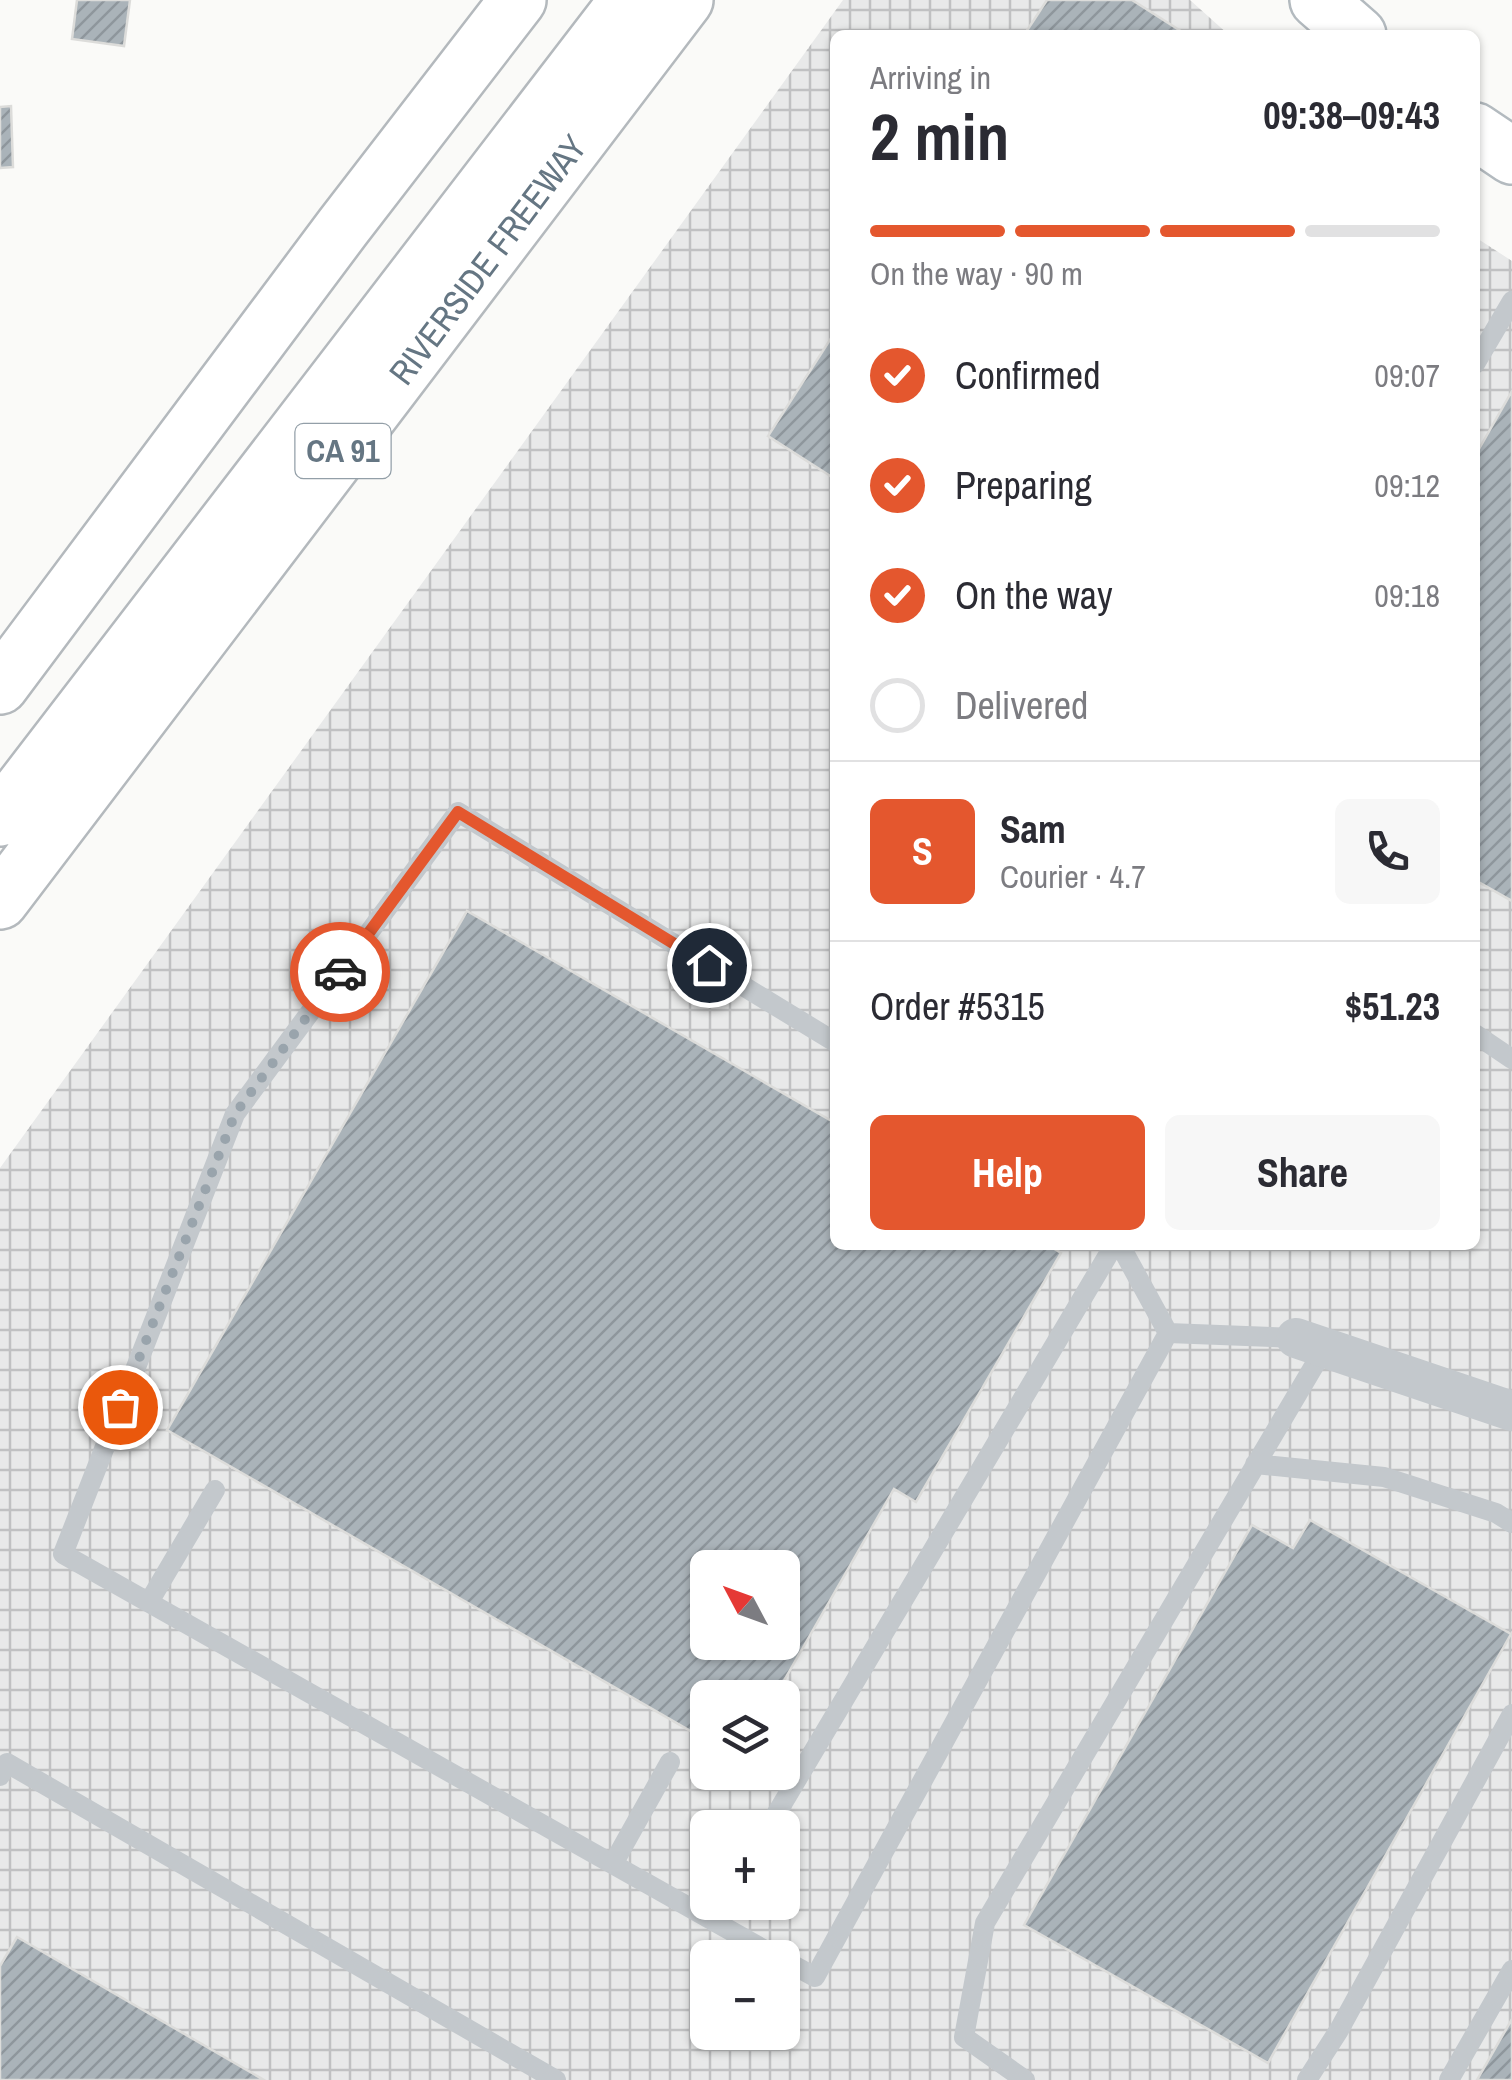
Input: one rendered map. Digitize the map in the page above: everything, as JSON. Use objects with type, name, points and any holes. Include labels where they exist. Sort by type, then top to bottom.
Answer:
[{"type":"main road","points":[[0,686],[342,227],[518,0]]},
{"type":"main road","points":[[0,818],[628,0]]},
{"type":"main road","name":"RIVERSIDE FREEWAY","points":[[0,901],[685,0]]},
{"type":"main road","points":[[1318,0],[1352,30]]},
{"type":"main road","points":[[1480,134],[1512,156]]},
{"type":"street","points":[[1310,1344],[1512,1411]]},
{"type":"lane","points":[[1480,355],[1512,301]]},
{"type":"lane","points":[[690,1899],[613,1864],[63,1554],[235,1114],[458,812],[830,1039]]},
{"type":"lane","points":[[1480,1037],[1512,1059]]},
{"type":"lane","points":[[779,1810],[1114,1250]]},
{"type":"lane","points":[[1120,1250],[1168,1333]]},
{"type":"lane","points":[[1025,2080],[964,2037],[985,1922],[1255,1464],[1310,1344],[1168,1333]]},
{"type":"lane","points":[[800,1969],[814,1977],[1168,1333]]},
{"type":"lane","points":[[1255,1464],[1384,1477],[1496,1514],[1512,1524]]},
{"type":"lane","points":[[148,1602],[215,1490]]},
{"type":"lane","points":[[1307,2080],[1339,2030],[1512,1714]]},
{"type":"lane","points":[[613,1864],[670,1762]]},
{"type":"lane","points":[[0,1776],[7,1763],[556,2080]]},
{"type":"lane","points":[[730,1920],[757,1940]]},
{"type":"lane","points":[[1449,2080],[1512,1970]]},
{"type":"shaded area","points":[[843,0],[1190,0],[1223,30],[830,30],[830,1250],[1480,1250],[1480,240],[1512,261],[1512,2080],[0,2080],[0,1168]]},
{"type":"building","points":[[77,0],[130,0],[124,46],[72,39]]},
{"type":"building","points":[[1047,0],[1132,0],[1179,30],[1027,30]]},
{"type":"building","points":[[11,106],[13,167],[0,168],[0,107]]},
{"type":"building","points":[[830,340],[830,476],[768,436]]},
{"type":"building","points":[[1512,391],[1512,901],[1480,883],[1480,447]]},
{"type":"building","points":[[467,911],[830,1120],[830,1250],[1061,1253],[916,1502],[894,1489],[800,1653],[800,1550],[690,1550],[690,1660],[796,1660],[784,1680],[690,1680],[690,1731],[167,1430]]},
{"type":"building","points":[[1310,1520],[1511,1634],[1268,2063],[1024,1925],[1252,1525],[1293,1548]]},
{"type":"building","points":[[17,1937],[264,2080],[0,2080],[0,1966]]},
{"type":"building","points":[[1512,2019],[1512,2080],[1477,2080]]},
{"type":"way so far","points":[[120,1407],[235,1114],[340,972]]},
{"type":"route","points":[[340,972],[458,812],[709,965]]}]
